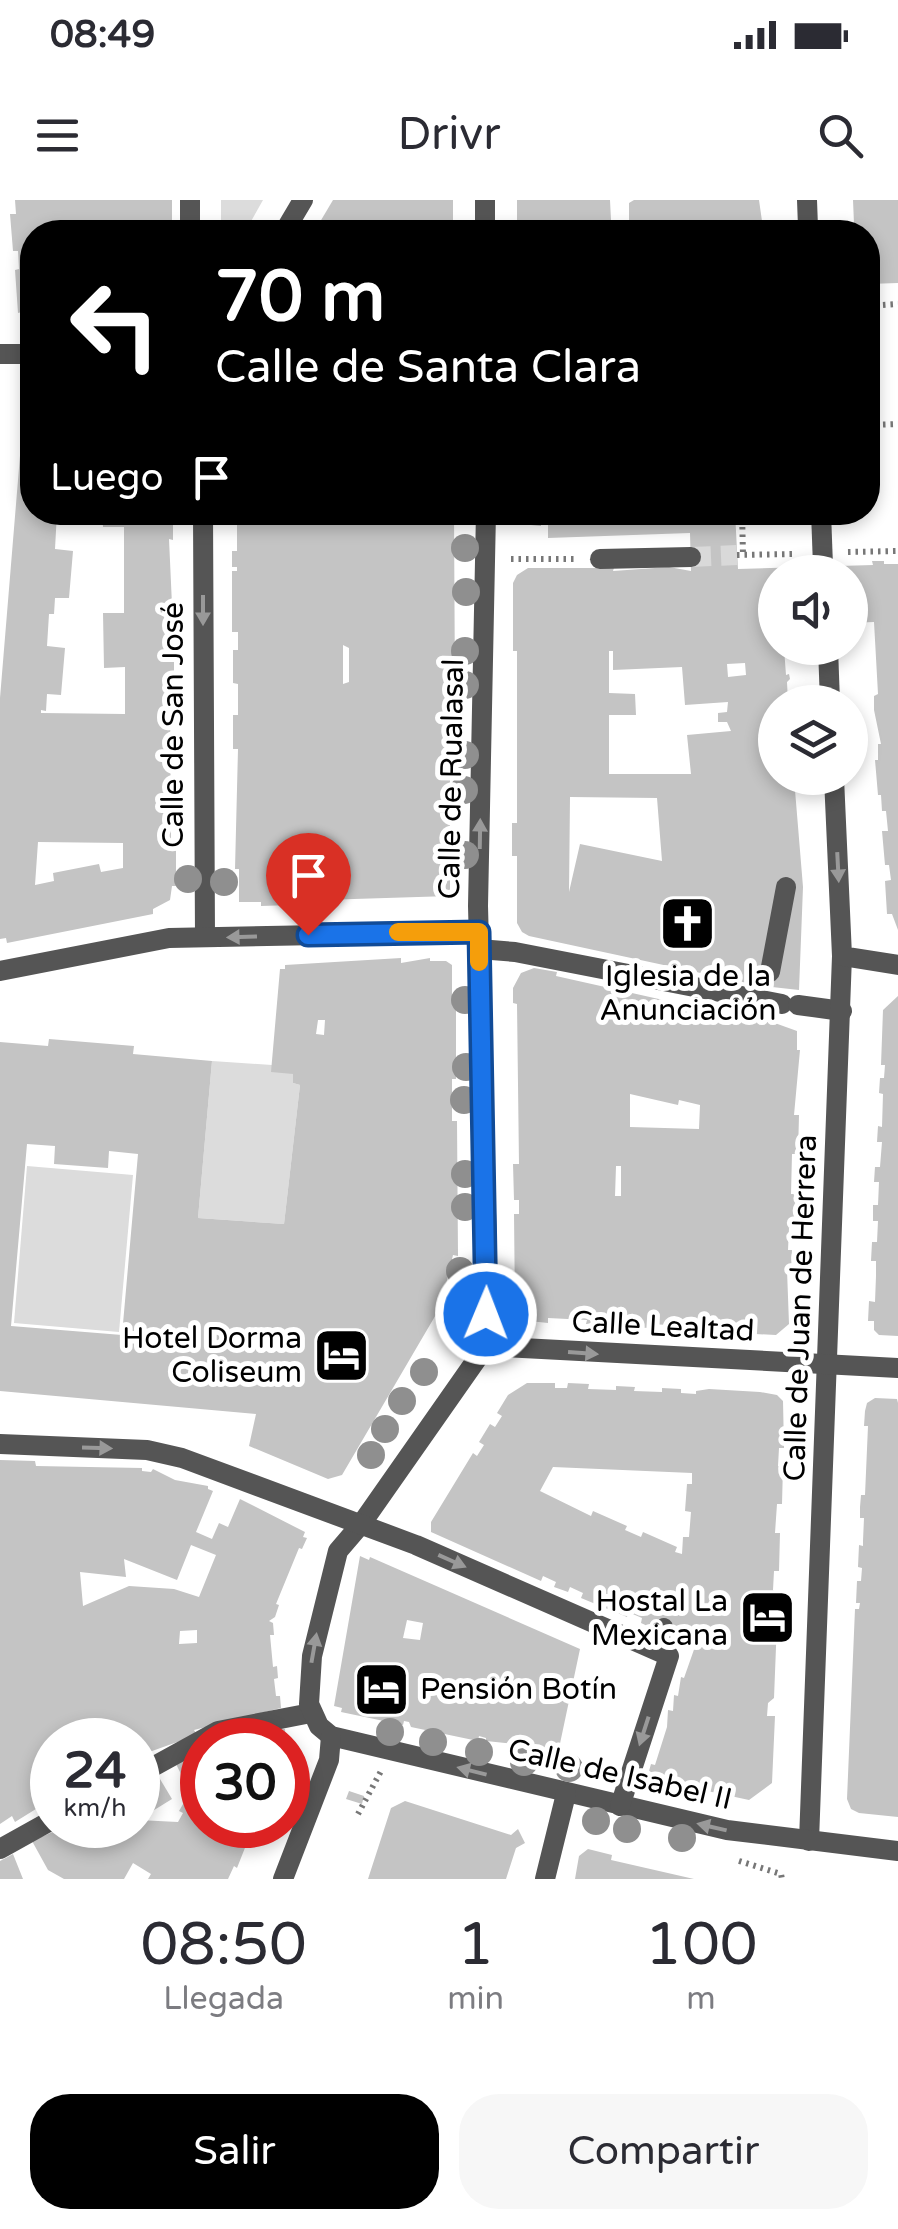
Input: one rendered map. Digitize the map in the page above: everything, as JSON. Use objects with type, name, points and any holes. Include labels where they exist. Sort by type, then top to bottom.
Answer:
[{"type":"street","name":"Calle de San José","points":[[202,525],[204,938]]},
{"type":"street","name":"Calle de Rualasal","points":[[486,525],[479,941],[486,1346]]},
{"type":"street","points":[[821,525],[823,555]]},
{"type":"street","points":[[600,559],[690,556]]},
{"type":"street","name":"Calle de Juan de Herrera","points":[[809,1841],[842,1011],[835,795]]},
{"type":"street","points":[[776,994],[786,887]]},
{"type":"street","points":[[0,971],[169,938],[479,941],[515,952],[776,994],[842,1011]]},
{"type":"street","points":[[842,956],[898,966]]},
{"type":"street","points":[[283,1879],[329,1760],[332,1736],[311,1713],[312,1656],[338,1551],[362,1523],[486,1346]]},
{"type":"street","name":"Calle Lealtad","points":[[486,1346],[898,1368]]},
{"type":"street","points":[[0,1444],[166,1453],[302,1505],[362,1523],[664,1654],[620,1806]]},
{"type":"street","points":[[160,1763],[218,1731],[311,1713]]},
{"type":"street","name":"Calle de Isabel II","points":[[332,1736],[728,1830],[898,1851]]},
{"type":"street","points":[[545,1879],[566,1794]]},
{"type":"street","points":[[0,1848],[30,1832]]},
{"type":"lane","points":[[664,1627],[664,1654]]},
{"type":"path","points":[[742,525],[743,555]]},
{"type":"path","points":[[486,559],[600,559]]},
{"type":"path","points":[[358,1814],[392,1752]]},
{"type":"path","points":[[758,1868],[781,1874],[782,1879]]},
{"type":"shaded area","points":[[221,200],[263,200],[252,220],[221,220]]},
{"type":"shaded area","points":[[212,1061],[272,1065],[293,1074],[293,1083],[300,1085],[284,1224],[198,1218]]},
{"type":"shaded area","points":[[27,1166],[133,1175],[119,1332],[14,1323]]},
{"type":"building","points":[[15,200],[172,200],[172,220],[20,220],[18,313],[18,251],[13,251],[10,214],[16,214]]},
{"type":"building","points":[[333,200],[453,200],[453,220],[321,220]]},
{"type":"building","points":[[517,200],[610,200],[611,220],[517,220]]},
{"type":"building","points":[[634,200],[759,200],[762,220],[629,220],[629,203]]},
{"type":"building","points":[[853,200],[898,200],[898,283],[880,284],[880,220],[854,220]]},
{"type":"building","points":[[20,456],[20,525],[56,525],[55,549],[73,551],[69,598],[55,598],[54,614],[49,614],[47,646],[65,648],[61,695],[47,694],[46,711],[41,713],[125,714],[125,667],[104,668],[103,613],[124,613],[124,527],[103,525],[173,525],[173,540],[169,539],[174,649],[174,682],[170,682],[171,843],[176,848],[176,886],[172,886],[170,900],[153,909],[153,914],[7,943],[6,938],[0,939],[0,698]],"holes":[[[38,842],[123,843],[123,868],[101,872],[99,864],[53,873],[54,881],[35,885]]]},
{"type":"building","points":[[237,525],[454,525],[450,896],[261,906],[261,902],[239,902],[239,869],[235,869],[238,749],[233,749],[238,684],[233,683],[233,650],[238,650],[238,632],[232,632],[232,571],[237,571],[237,567],[232,567],[232,551],[237,551]],"holes":[[[343,645],[349,648],[349,682],[343,684]]]},
{"type":"building","points":[[548,525],[736,525],[738,569],[758,568],[758,665],[785,665],[790,679],[787,685],[758,685],[758,795],[795,795],[803,887],[799,990],[772,987],[788,887],[761,986],[529,936],[517,923],[517,856],[512,856],[512,823],[517,823],[513,583],[528,568],[614,568],[613,571],[669,567],[691,571],[690,533],[548,538]],"holes":[[[609,651],[613,651],[613,670],[682,667],[685,705],[728,702],[727,712],[718,713],[718,722],[727,722],[731,731],[687,735],[691,774],[609,774],[609,715],[636,715],[635,694],[609,693]],[[745,663],[746,675],[728,677],[727,664]],[[570,797],[657,798],[662,861],[580,844],[569,892]]]},
{"type":"building","points":[[872,561],[898,564],[898,930],[892,914],[887,914],[885,881],[891,880],[889,865],[885,865],[882,831],[888,831],[886,811],[882,811],[878,795],[875,760],[881,744],[874,710],[874,696],[878,694],[874,622],[868,622],[868,565],[873,565]]},
{"type":"building","points":[[401,958],[401,963],[430,958],[446,961],[452,965],[452,1005],[456,1005],[452,1121],[457,1121],[458,1256],[453,1255],[441,1306],[342,1475],[328,1479],[249,1446],[256,1414],[0,1391],[0,1042],[48,1046],[49,1039],[134,1046],[133,1054],[212,1061],[198,1218],[284,1224],[300,1085],[293,1083],[293,1074],[271,1072],[280,969],[285,969],[285,965]],"holes":[[[318,1020],[325,1020],[324,1035],[316,1034]],[[27,1144],[55,1146],[54,1164],[108,1168],[109,1151],[138,1154],[122,1335],[11,1326]]]},
{"type":"building","points":[[534,968],[557,972],[556,976],[757,1021],[758,1018],[797,1031],[800,1050],[794,1115],[799,1115],[798,1154],[792,1154],[791,1194],[796,1194],[794,1228],[789,1228],[789,1324],[776,1335],[755,1334],[755,1330],[688,1330],[688,1326],[586,1324],[587,1320],[529,1321],[515,1307],[514,1214],[519,1214],[519,1200],[514,1200],[513,1164],[519,1164],[517,1004],[513,1003],[513,988],[521,973]],"holes":[[[630,1094],[678,1105],[679,1100],[700,1105],[699,1129],[630,1127]],[[616,1166],[621,1166],[621,1196],[615,1196]]]},
{"type":"building","points":[[898,996],[898,1336],[879,1335],[874,1330],[874,1321],[868,1321],[869,1301],[875,1302],[876,1261],[871,1261],[878,1221],[873,1221],[879,1182],[874,1182],[875,1167],[880,1167],[882,1142],[877,1142],[878,1126],[882,1127],[880,1078],[884,1078],[885,1065],[881,1065],[883,1010]]},
{"type":"building","points":[[527,1383],[555,1383],[555,1388],[567,1388],[568,1383],[589,1384],[588,1389],[616,1390],[616,1386],[635,1387],[634,1391],[681,1389],[681,1393],[696,1394],[709,1389],[760,1392],[777,1395],[783,1401],[784,1448],[779,1448],[778,1466],[783,1466],[782,1504],[777,1504],[775,1533],[780,1533],[779,1571],[774,1571],[773,1590],[778,1596],[774,1698],[768,1703],[767,1716],[775,1716],[772,1783],[749,1800],[647,1778],[667,1727],[668,1710],[673,1711],[674,1695],[678,1696],[681,1677],[684,1678],[697,1641],[656,1624],[654,1629],[641,1623],[642,1618],[628,1612],[627,1617],[581,1598],[583,1593],[570,1587],[568,1592],[554,1587],[556,1582],[543,1576],[541,1581],[431,1532],[431,1522],[473,1453],[477,1456],[484,1445],[479,1442],[490,1424],[495,1427],[502,1416],[497,1413],[508,1395]],"holes":[[[553,1467],[692,1473],[685,1511],[691,1512],[689,1537],[683,1537],[682,1554],[675,1552],[677,1547],[643,1532],[641,1537],[625,1530],[627,1526],[593,1511],[591,1516],[540,1491]]]},
{"type":"building","points":[[875,1398],[897,1399],[898,1403],[898,1817],[859,1813],[851,1809],[847,1799],[855,1609],[859,1609],[857,1581],[861,1581],[862,1568],[858,1567],[859,1545],[863,1546],[864,1518],[860,1518],[860,1507],[861,1495],[865,1495],[865,1411],[867,1403]]},
{"type":"building","points":[[0,1460],[35,1461],[36,1466],[142,1468],[151,1472],[153,1469],[175,1480],[208,1486],[213,1491],[196,1532],[212,1539],[219,1523],[228,1527],[240,1499],[305,1532],[303,1537],[307,1538],[276,1604],[279,1605],[275,1617],[269,1621],[273,1623],[274,1635],[270,1635],[278,1678],[274,1679],[281,1708],[241,1718],[180,1718],[180,1741],[160,1748],[160,1718],[30,1718],[30,1813],[15,1822],[12,1816],[0,1824]],"holes":[[[191,1545],[216,1555],[199,1597],[174,1589],[129,1586],[83,1606],[80,1572],[126,1577],[124,1559],[177,1580]],[[197,1630],[197,1643],[179,1644],[180,1631]]]},
{"type":"building","points":[[360,1556],[580,1649],[558,1753],[553,1755],[516,1744],[486,1741],[479,1736],[478,1741],[411,1727],[409,1722],[404,1721],[403,1725],[341,1712],[342,1708],[334,1706]],"holes":[[[407,1620],[423,1623],[420,1640],[403,1638]]]},
{"type":"building","points":[[160,1779],[172,1799],[160,1806]]},
{"type":"building","points":[[349,1791],[364,1796],[362,1804],[346,1799]]},
{"type":"building","points":[[405,1801],[511,1835],[518,1829],[525,1843],[516,1848],[506,1879],[368,1879],[391,1808]]},
{"type":"building","points":[[180,1818],[180,1848],[245,1848],[228,1879],[148,1879],[151,1874],[133,1863],[124,1879],[64,1879],[48,1870],[36,1848],[160,1848],[160,1821],[178,1822]]},
{"type":"building","points":[[588,1849],[612,1855],[611,1860],[694,1879],[575,1879],[579,1856]]},
{"type":"building","points":[[13,1854],[23,1879],[0,1879],[0,1861]]},
{"type":"tunnel","points":[[691,557],[737,555]]},
{"type":"slow traffic","points":[[398,932],[479,932],[479,962]]},
{"type":"place","name":"Iglesia de la Anunciación","points":[[688,923]]},
{"type":"place","name":"Hotel Dorma Coliseum","points":[[341,1355]]},
{"type":"place","name":"Hostal La Mexicana","points":[[767,1618]]},
{"type":"place","name":"Pensión Botín","points":[[381,1689]]},
{"type":"route","points":[[308,935],[479,932],[486,1314]]}]
